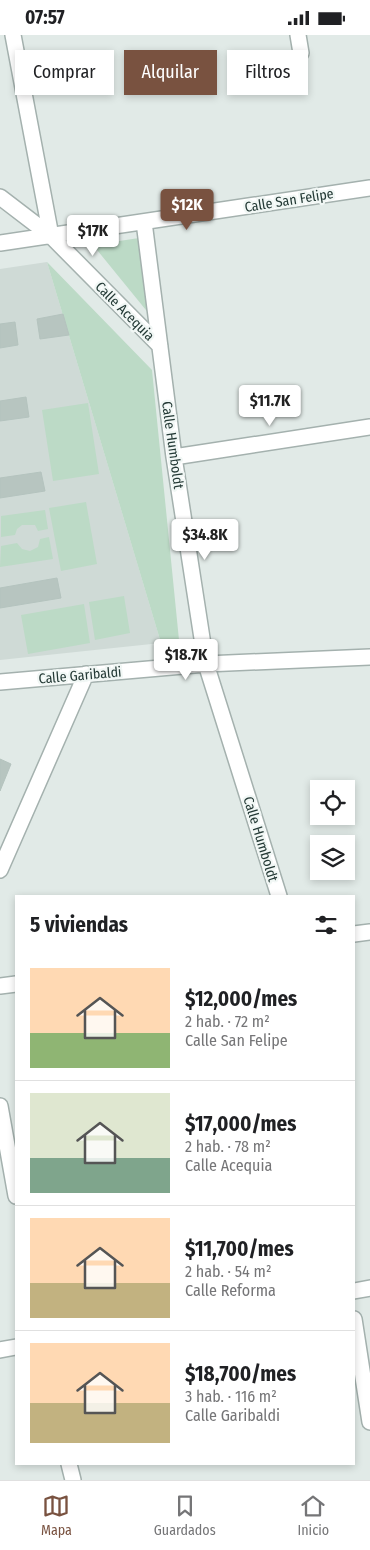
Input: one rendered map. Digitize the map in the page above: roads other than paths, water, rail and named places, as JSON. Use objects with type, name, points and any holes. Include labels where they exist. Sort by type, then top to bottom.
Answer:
[{"type":"street","points":[[14,35],[50,237]]},
{"type":"street","points":[[298,35],[300,50]]},
{"type":"street","name":"Calle San Felipe","points":[[0,243],[370,188]]},
{"type":"street","name":"Calle Acequia","points":[[0,197],[50,237],[160,346]]},
{"type":"street","name":"Calle Humboldt","points":[[144,222],[174,457],[206,664],[279,895]]},
{"type":"street","points":[[174,457],[370,427]]},
{"type":"street","name":"Calle Garibaldi","points":[[0,682],[206,664],[370,657]]},
{"type":"street","points":[[0,870],[86,674]]},
{"type":"street","points":[[355,935],[370,932]]},
{"type":"street","points":[[0,987],[15,984]]},
{"type":"street","points":[[0,1106],[15,1190]]},
{"type":"street","points":[[355,1291],[370,1288]]},
{"type":"street","points":[[355,1325],[370,1422]]},
{"type":"street","points":[[0,1350],[15,1347]]},
{"type":"street","points":[[69,1465],[73,1480]]}]
